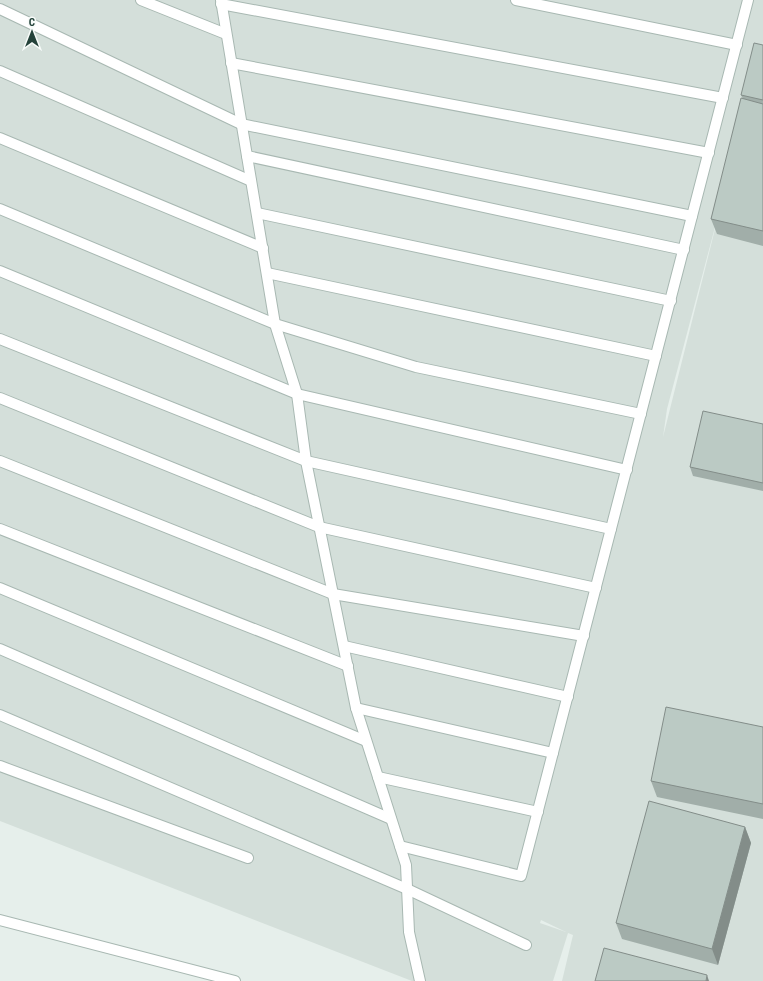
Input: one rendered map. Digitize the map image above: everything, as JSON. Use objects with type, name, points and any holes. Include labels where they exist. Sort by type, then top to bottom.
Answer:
[{"type":"lane","points":[[141,0],[226,34]]},
{"type":"lane","points":[[516,0],[737,44]]},
{"type":"lane","points":[[400,846],[521,876],[748,0]]},
{"type":"lane","points":[[420,981],[409,932],[406,865],[356,708],[306,461],[296,394],[276,324],[221,2],[723,98]]},
{"type":"lane","points":[[0,9],[242,124],[692,216]]},
{"type":"lane","points":[[231,64],[709,153]]},
{"type":"lane","points":[[0,71],[251,181]]},
{"type":"lane","points":[[0,138],[262,248]]},
{"type":"lane","points":[[247,156],[684,250]]},
{"type":"lane","points":[[0,209],[276,324],[416,367],[641,414]]},
{"type":"lane","points":[[256,213],[670,301]]},
{"type":"lane","points":[[0,271],[296,394],[627,470]]},
{"type":"lane","points":[[267,273],[656,356]]},
{"type":"lane","points":[[0,339],[306,461],[611,529]]},
{"type":"lane","points":[[0,398],[320,527],[596,588]]},
{"type":"lane","points":[[0,461],[333,594],[584,636]]},
{"type":"lane","points":[[0,530],[348,666]]},
{"type":"lane","points":[[0,588],[366,741]]},
{"type":"lane","points":[[344,646],[568,697]]},
{"type":"lane","points":[[0,649],[391,819]]},
{"type":"lane","points":[[356,708],[553,753]]},
{"type":"lane","points":[[0,715],[407,890],[526,945]]},
{"type":"lane","points":[[0,766],[248,858]]},
{"type":"lane","points":[[378,777],[538,812]]},
{"type":"lane","points":[[0,920],[235,981]]},
{"type":"shaded area","points":[[0,0],[763,0],[763,42],[744,113],[763,119],[763,981],[562,981],[573,935],[568,933],[553,981],[412,981],[0,821]],"holes":[[[724,193],[663,437],[667,409]],[[541,920],[566,932],[540,923]]]},
{"type":"building","points":[[754,43],[763,45],[763,100],[741,95]]},
{"type":"building","points":[[741,98],[763,104],[763,231],[711,219]]},
{"type":"building","points":[[703,411],[763,424],[763,483],[690,467]]},
{"type":"building","points":[[666,707],[763,727],[763,804],[651,781]]},
{"type":"building","points":[[649,801],[745,827],[712,949],[616,923]]},
{"type":"building","points":[[604,948],[707,975],[706,981],[595,981]]}]
